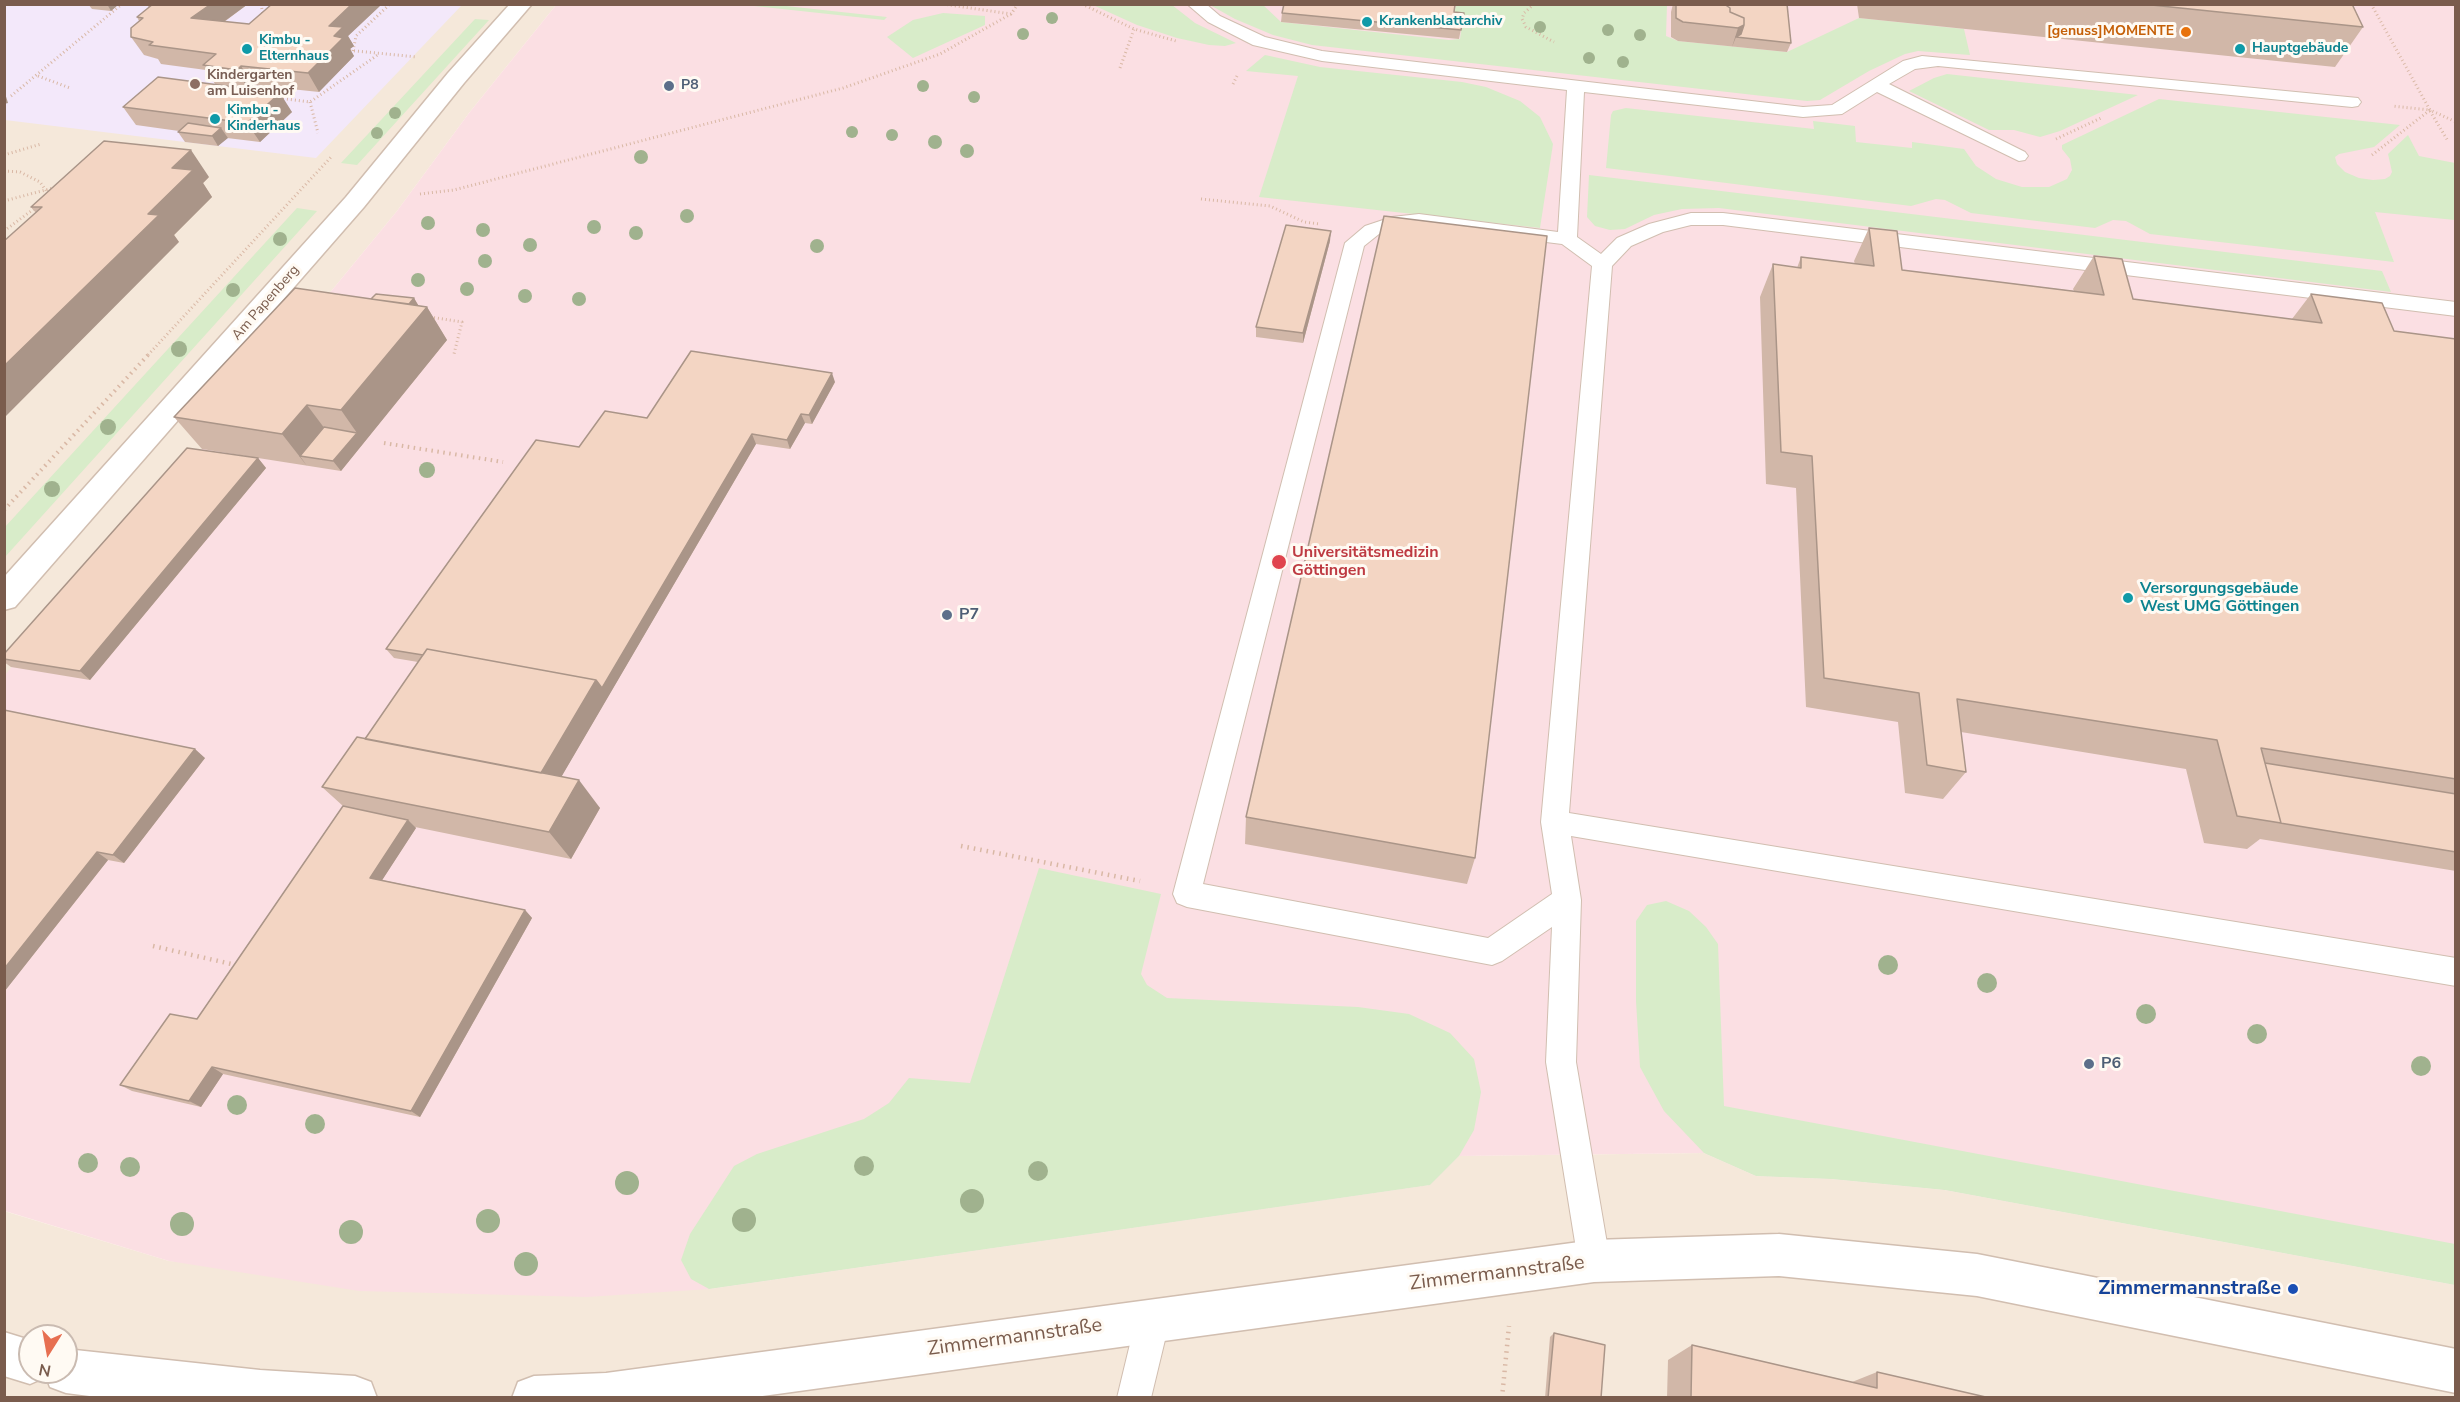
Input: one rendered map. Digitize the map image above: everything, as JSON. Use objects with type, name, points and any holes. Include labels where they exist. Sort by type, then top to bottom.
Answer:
[{"type":"street","name":"Am Papenberg","points":[[4,598],[355,202],[456,78],[522,4]]},
{"type":"street","name":"Zimmermannstraße","points":[[534,1398],[606,1395],[1594,1261],[1779,1255],[1977,1275],[2456,1371]]},
{"type":"street","points":[[78,1372],[260,1392],[355,1398]]},
{"type":"lane","points":[[1195,4],[1214,19],[1259,41],[1323,57],[1803,112],[1836,110],[1909,65],[1923,61],[2352,102]]},
{"type":"lane","points":[[1876,85],[2019,156]]},
{"type":"lane","points":[[1567,239],[1576,86]]},
{"type":"lane","points":[[1594,1261],[1561,1062],[1567,900],[1555,822],[1602,264],[1624,242],[1656,228],[1691,219],[1723,219],[2456,309]]},
{"type":"lane","points":[[1567,900],[1492,952],[1187,894],[1355,243],[1372,230],[1392,223],[1419,220],[1567,239],[1602,264]]},
{"type":"lane","points":[[1555,822],[2456,972]]},
{"type":"lane","points":[[1134,1398],[1153,1319]]},
{"type":"path","points":[[11,96],[122,4]]},
{"type":"path","points":[[261,4],[263,16]]},
{"type":"path","points":[[353,51],[356,36],[390,4]]},
{"type":"path","points":[[355,202],[454,190],[843,88],[940,54],[1011,14],[1018,4]]},
{"type":"path","points":[[2371,4],[2448,141]]},
{"type":"path","points":[[946,5],[1011,14]]},
{"type":"path","points":[[1120,68],[1134,29]]},
{"type":"path","points":[[338,49],[424,58]]},
{"type":"path","points":[[270,97],[310,102],[379,54]]},
{"type":"path","points":[[37,76],[70,87]]},
{"type":"path","points":[[2019,156],[2172,84]]},
{"type":"path","points":[[310,102],[318,133]]},
{"type":"path","points":[[2430,110],[2456,122]]},
{"type":"path","points":[[2372,155],[2416,119]]},
{"type":"path","points":[[4,155],[41,144]]},
{"type":"path","points":[[4,510],[338,150]]},
{"type":"path","points":[[4,171],[20,172],[40,182],[49,196]]},
{"type":"path","points":[[4,201],[58,187]]},
{"type":"path","points":[[1201,199],[1270,206],[1304,222],[1372,230]]},
{"type":"path","points":[[4,231],[42,203]]},
{"type":"path","points":[[427,317],[462,322],[454,354]]},
{"type":"path","points":[[384,443],[503,462]]},
{"type":"path","points":[[961,846],[1159,885],[1187,894]]},
{"type":"path","points":[[153,946],[248,967]]},
{"type":"path","points":[[1502,1398],[1514,1272]]},
{"type":"shaded area","points":[[5,5],[556,5],[469,113],[397,211],[195,457],[5,676]]},
{"type":"shaded area","name":"Kindergarten am Luisenhof","points":[[5,5],[462,5],[316,158],[5,120]]},
{"type":"shaded area","name":"Universitätsmedizin Göttingen","points":[[556,5],[2455,5],[2455,1285],[1945,1190],[1832,1179],[1756,1176],[1704,1153],[1459,1156],[1430,1185],[709,1289],[587,1297],[359,1291],[169,1261],[5,1211],[4,676],[195,457],[397,211],[469,113]]},
{"type":"shaded area","points":[[1704,1153],[1756,1176],[1832,1179],[1945,1190],[2455,1285],[2455,1397],[5,1397],[4,1211],[169,1261],[709,1289],[1429,1185],[1459,1156]]},
{"type":"green space","points":[[745,5],[777,5],[887,17],[884,20]]},
{"type":"green space","points":[[1093,5],[1172,5],[1195,23],[1236,43],[1225,46],[1209,45],[1177,38],[1137,25]]},
{"type":"green space","points":[[1210,5],[1263,5],[1281,22],[1449,40],[1460,39],[1462,23],[1452,22],[1456,5],[1667,5],[1666,36],[1678,41],[1787,52],[1859,18],[1964,29],[1970,55],[1918,51],[1905,54],[1869,71],[1820,100],[1807,101],[1312,45],[1273,35],[1235,19]]},
{"type":"green space","points":[[943,13],[985,16],[985,25],[913,58],[887,37],[913,20]]},
{"type":"green space","points":[[475,19],[489,20],[357,165],[341,163]]},
{"type":"green space","points":[[1265,55],[1320,67],[1462,82],[1486,87],[1520,101],[1540,117],[1553,144],[1540,228],[1259,197],[1298,76],[1246,71]]},
{"type":"green space","points":[[1947,74],[2138,95],[2060,131],[2040,137],[2014,130],[1989,130],[1909,91]]},
{"type":"green space","points":[[2159,99],[2400,125],[2374,147],[2339,154],[2335,157],[2337,164],[2345,172],[2359,178],[2385,179],[2392,172],[2388,154],[2408,135],[2419,156],[2455,163],[2455,220],[2375,212],[2394,262],[2150,234],[2126,221],[2113,220],[2095,228],[1971,213],[1945,200],[1936,199],[1911,206],[1606,168],[1611,115],[1613,111],[1626,108],[1814,129],[1813,121],[1855,126],[1856,142],[1912,148],[1912,142],[1964,149],[1976,166],[1996,179],[2022,187],[2049,187],[2067,179],[2072,170],[2070,159],[2062,149],[2062,145]]},
{"type":"green space","points":[[1589,175],[2382,271],[2391,292],[1719,208],[1682,209],[1654,215],[1625,229],[1610,230],[1595,226],[1587,217]]},
{"type":"green space","points":[[297,208],[317,211],[5,557],[5,527]]},
{"type":"green space","points":[[1039,868],[1161,894],[1141,974],[1147,985],[1167,998],[1358,1007],[1409,1014],[1450,1033],[1474,1059],[1481,1092],[1474,1130],[1459,1156],[1430,1185],[709,1289],[691,1279],[681,1260],[690,1234],[734,1166],[757,1154],[864,1119],[889,1103],[909,1078],[970,1083]]},
{"type":"green space","points":[[1666,901],[1689,911],[1706,927],[1718,944],[1724,1106],[2455,1244],[2455,1285],[1945,1190],[1832,1179],[1756,1176],[1704,1153],[1664,1111],[1640,1067],[1636,1001],[1636,921],[1647,905]]},
{"type":"building","points":[[153,4],[211,4],[191,18],[249,24],[272,4],[352,4],[329,26],[343,27],[334,36],[343,38],[308,73],[241,66],[237,70],[203,65],[216,54],[149,45],[153,42],[131,37],[131,28],[143,18],[137,17]]},
{"type":"building","name":"Krankenblattarchiv","points":[[1284,4],[1455,4],[1454,12],[1464,13],[1461,30],[1282,13]]},
{"type":"building","points":[[1676,4],[1724,4],[1730,8],[1730,12],[1744,18],[1744,25],[1738,28],[1683,22],[1676,18]]},
{"type":"building","points":[[1724,4],[1787,4],[1791,43],[1736,37],[1741,34],[1744,18],[1730,12],[1730,8]]},
{"type":"building","points":[[2142,4],[2352,4],[2363,27]]},
{"type":"building","points":[[158,77],[280,93],[247,123],[123,107]]},
{"type":"building","points":[[188,123],[221,128],[212,136],[178,132]]},
{"type":"building","points":[[104,141],[191,150],[172,168],[193,170],[148,214],[159,215],[4,366],[4,241],[42,207],[31,207]]},
{"type":"building","points":[[1384,216],[1547,236],[1475,858],[1246,817]]},
{"type":"building","points":[[1286,225],[1331,231],[1303,333],[1256,327]]},
{"type":"building","name":"Versorgungsgebäude West UMG Göttingen","points":[[1869,228],[1897,231],[1902,270],[2104,295],[2094,256],[2122,259],[2133,299],[2322,323],[2311,294],[2382,303],[2394,331],[2456,339],[2456,779],[2261,748],[2281,823],[2237,816],[2217,740],[1957,699],[1966,772],[1927,765],[1919,693],[1824,678],[1812,456],[1781,452],[1773,264],[1801,268],[1801,257],[1874,266]]},
{"type":"building","points":[[295,288],[427,307],[341,410],[307,405],[282,434],[174,417]]},
{"type":"building","points":[[376,294],[414,298],[409,304],[371,299]]},
{"type":"building","points":[[691,351],[832,373],[809,415],[801,414],[787,440],[752,434],[602,688],[596,680],[427,649],[423,655],[386,649],[536,440],[579,447],[605,411],[647,418]]},
{"type":"building","points":[[324,427],[357,433],[333,461],[300,456]]},
{"type":"building","points":[[187,448],[258,458],[80,671],[4,659],[4,654]]},
{"type":"building","points":[[427,649],[596,680],[541,773],[365,739]]},
{"type":"building","points":[[4,710],[195,749],[113,855],[97,852],[4,969]]},
{"type":"building","points":[[357,737],[579,780],[549,832],[322,787]]},
{"type":"building","points":[[2265,763],[2456,794],[2456,852],[2280,823]]},
{"type":"building","points":[[343,806],[408,820],[370,878],[525,910],[411,1111],[212,1067],[189,1101],[120,1085],[170,1014],[197,1019]]},
{"type":"building","points":[[1554,1333],[1605,1345],[1601,1398],[1548,1398]]},
{"type":"building","points":[[1692,1345],[1877,1388],[1877,1372],[1990,1398],[1691,1398]]},
{"type":"place","name":"Krankenblattarchiv","points":[[1367,22]]},
{"type":"place","name":"[genuss]MOMENTE","points":[[2186,32]]},
{"type":"place","name":"Kimbu - Elternhaus","points":[[247,49]]},
{"type":"place","name":"Hauptgebäude","points":[[2240,49]]},
{"type":"place","name":"Kindergarten am Luisenhof","points":[[195,84]]},
{"type":"place","name":"P8","points":[[669,86]]},
{"type":"place","name":"Kimbu - Kinderhaus","points":[[215,119]]},
{"type":"place","name":"Universitätsmedizin Göttingen","points":[[1279,562]]},
{"type":"place","name":"Versorgungsgebäude West UMG Göttingen","points":[[2128,598]]},
{"type":"place","name":"P7","points":[[947,615]]},
{"type":"place","name":"P6","points":[[2089,1064]]},
{"type":"place","name":"Zimmermannstraße","points":[[2293,1289]]}]
